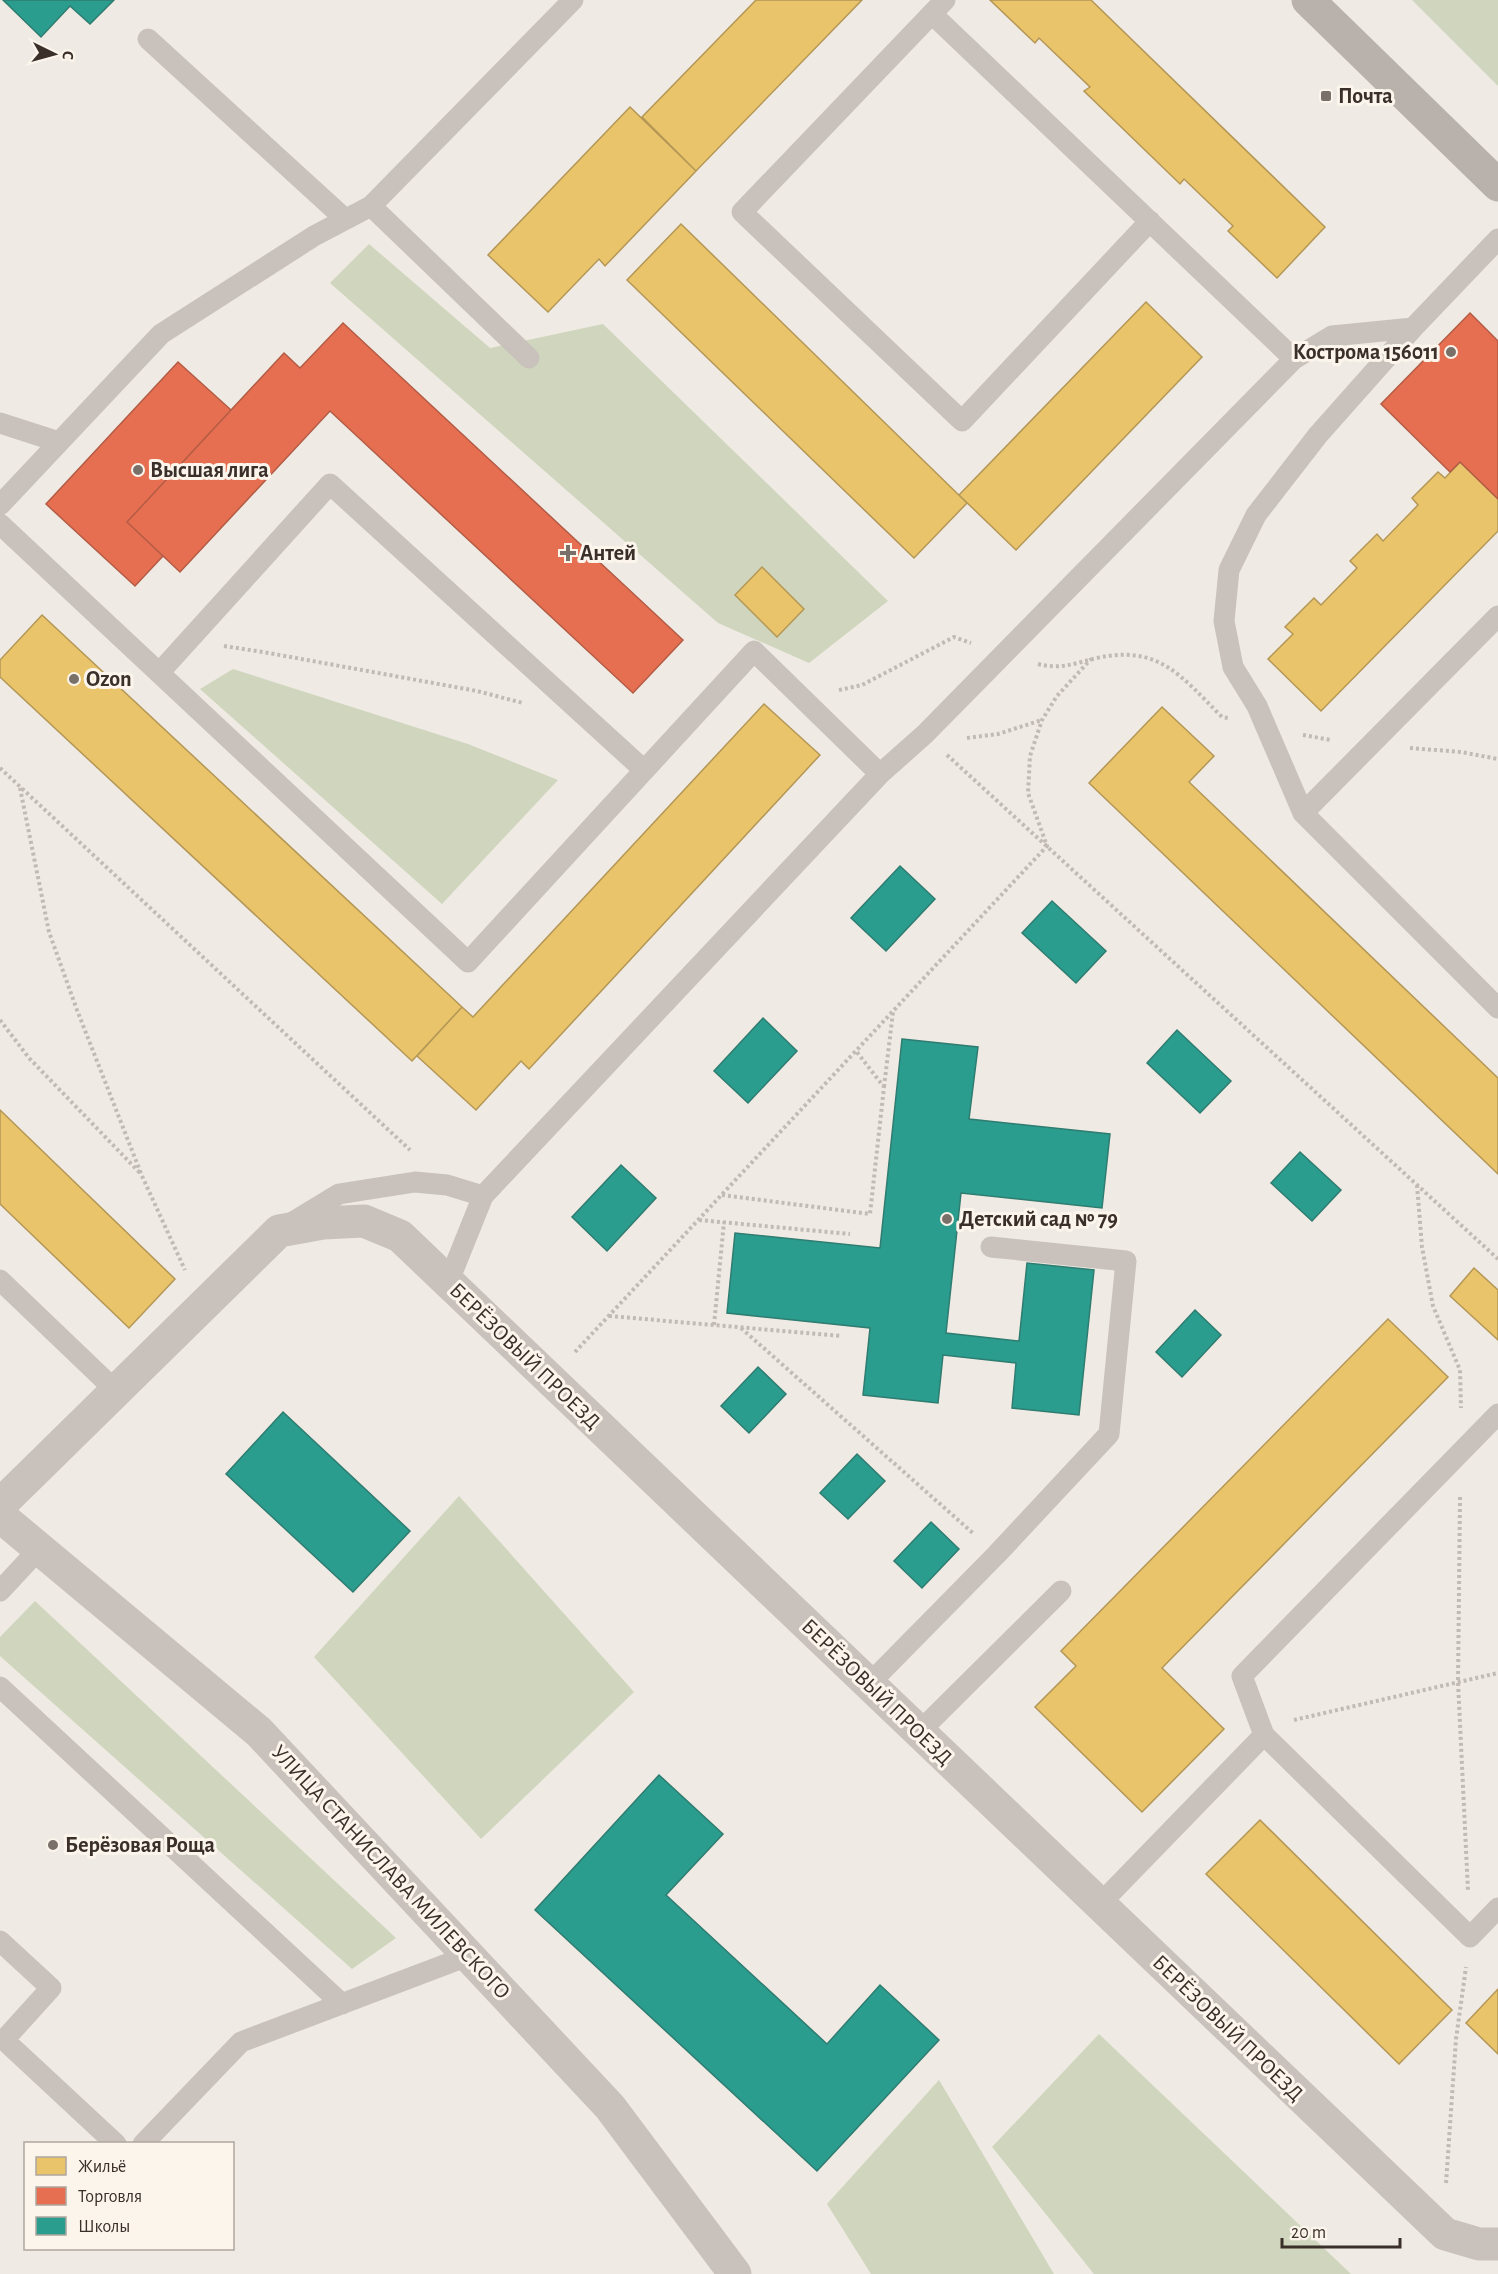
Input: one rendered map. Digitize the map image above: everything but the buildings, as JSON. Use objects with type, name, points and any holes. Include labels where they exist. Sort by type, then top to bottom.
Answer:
[{"type":"street","points":[[1308,0],[1498,185]]},
{"type":"street","name":"БЕРЁЗОВЫЙ ПРОЕЗД","points":[[279,1231],[323,1223],[364,1221],[400,1236],[1444,2234]]},
{"type":"street","points":[[0,1505],[279,1231]]},
{"type":"street","name":"УЛИЦА СТАНИСЛАВА МИЛЕВСКОГО","points":[[0,1516],[259,1732],[610,2107],[735,2274]]},
{"type":"street","points":[[1444,2234],[1479,2244],[1498,2244]]},
{"type":"lane","points":[[0,505],[161,334],[314,236],[371,206],[573,0]]},
{"type":"lane","points":[[1150,221],[962,421],[742,212],[938,7],[1150,221],[1294,359]]},
{"type":"lane","points":[[148,39],[345,219]]},
{"type":"lane","points":[[371,206],[529,358]]},
{"type":"lane","points":[[1498,239],[1413,328],[1318,435],[1256,515],[1229,570],[1224,621],[1233,667],[1257,706],[1303,813],[1498,1008]]},
{"type":"lane","points":[[448,1282],[483,1196],[880,774],[925,734],[1294,359],[1332,336],[1413,328]]},
{"type":"lane","points":[[0,423],[58,442]]},
{"type":"lane","points":[[159,673],[330,484],[644,770]]},
{"type":"lane","points":[[0,524],[468,962],[754,651],[880,774]]},
{"type":"lane","points":[[1303,813],[1498,616]]},
{"type":"lane","points":[[279,1231],[339,1194],[415,1182],[447,1185],[483,1196]]},
{"type":"lane","points":[[869,1684],[997,1554],[1109,1434],[1126,1261],[991,1247]]},
{"type":"lane","points":[[0,1280],[116,1391]]},
{"type":"lane","points":[[1498,1414],[1242,1677],[1264,1735],[1470,1937],[1498,1908]]},
{"type":"lane","points":[[0,1591],[39,1549]]},
{"type":"lane","points":[[919,1732],[1061,1591]]},
{"type":"lane","points":[[0,1687],[342,2004]]},
{"type":"lane","points":[[1099,1905],[1264,1735]]},
{"type":"lane","points":[[0,1941],[51,1989],[4,2040],[114,2142]]},
{"type":"lane","points":[[145,2142],[241,2042],[468,1956]]},
{"type":"path","points":[[802,699],[862,685],[954,637],[1041,665],[1064,667],[1118,653],[1144,656],[1168,666],[1188,682],[1222,717],[1322,739],[1370,746],[1461,752],[1498,759]]},
{"type":"path","points":[[187,641],[263,652],[477,691],[524,704]]},
{"type":"path","points":[[1047,846],[1028,793],[1030,756],[1042,720],[1057,696],[1091,659]]},
{"type":"path","points":[[925,734],[958,739],[998,734],[1042,720]]},
{"type":"path","points":[[925,734],[1498,1259]]},
{"type":"path","points":[[0,768],[447,1185]]},
{"type":"path","points":[[20,787],[49,932],[142,1176],[188,1278],[188,1320]]},
{"type":"path","points":[[574,1352],[1047,846]]},
{"type":"path","points":[[722,1194],[870,1214],[893,1011]]},
{"type":"path","points":[[0,1020],[28,1058],[142,1176]]},
{"type":"path","points":[[856,1051],[885,1086]]},
{"type":"path","points":[[1417,1185],[1422,1247],[1433,1306],[1460,1370],[1458,1682],[1470,1937],[1456,2039],[1444,2234]]},
{"type":"path","points":[[698,1220],[850,1234]]},
{"type":"path","points":[[714,1325],[724,1222]]},
{"type":"path","points":[[608,1316],[841,1336]]},
{"type":"path","points":[[741,1328],[997,1554]]},
{"type":"path","points":[[1264,1735],[1294,1720],[1498,1673]]},
{"type":"green space","points":[[1412,0],[1498,0],[1498,86]]},
{"type":"green space","points":[[369,244],[490,348],[603,324],[888,601],[809,663],[718,623],[330,283]]},
{"type":"green space","points":[[233,669],[468,744],[558,780],[442,904],[200,689]]},
{"type":"green space","points":[[459,1496],[634,1692],[481,1839],[314,1657]]},
{"type":"green space","points":[[35,1601],[396,1938],[352,1969],[0,1656],[0,1637]]},
{"type":"green space","points":[[1099,2034],[1351,2274],[1094,2274],[992,2147]]},
{"type":"green space","points":[[939,2080],[1054,2274],[871,2274],[827,2204]]},
{"type":"place","name":"Почта","points":[[1326,96]]},
{"type":"place","name":"Кострома 156011","points":[[1451,352]]},
{"type":"place","name":"Высшая лига","points":[[138,470]]},
{"type":"place","name":"Антей","points":[[568,553]]},
{"type":"place","name":"Ozon","points":[[74,679]]},
{"type":"place","name":"Детский сад № 79","points":[[947,1219]]},
{"type":"place","name":"Берёзовая Роща","points":[[53,1845]]}]
